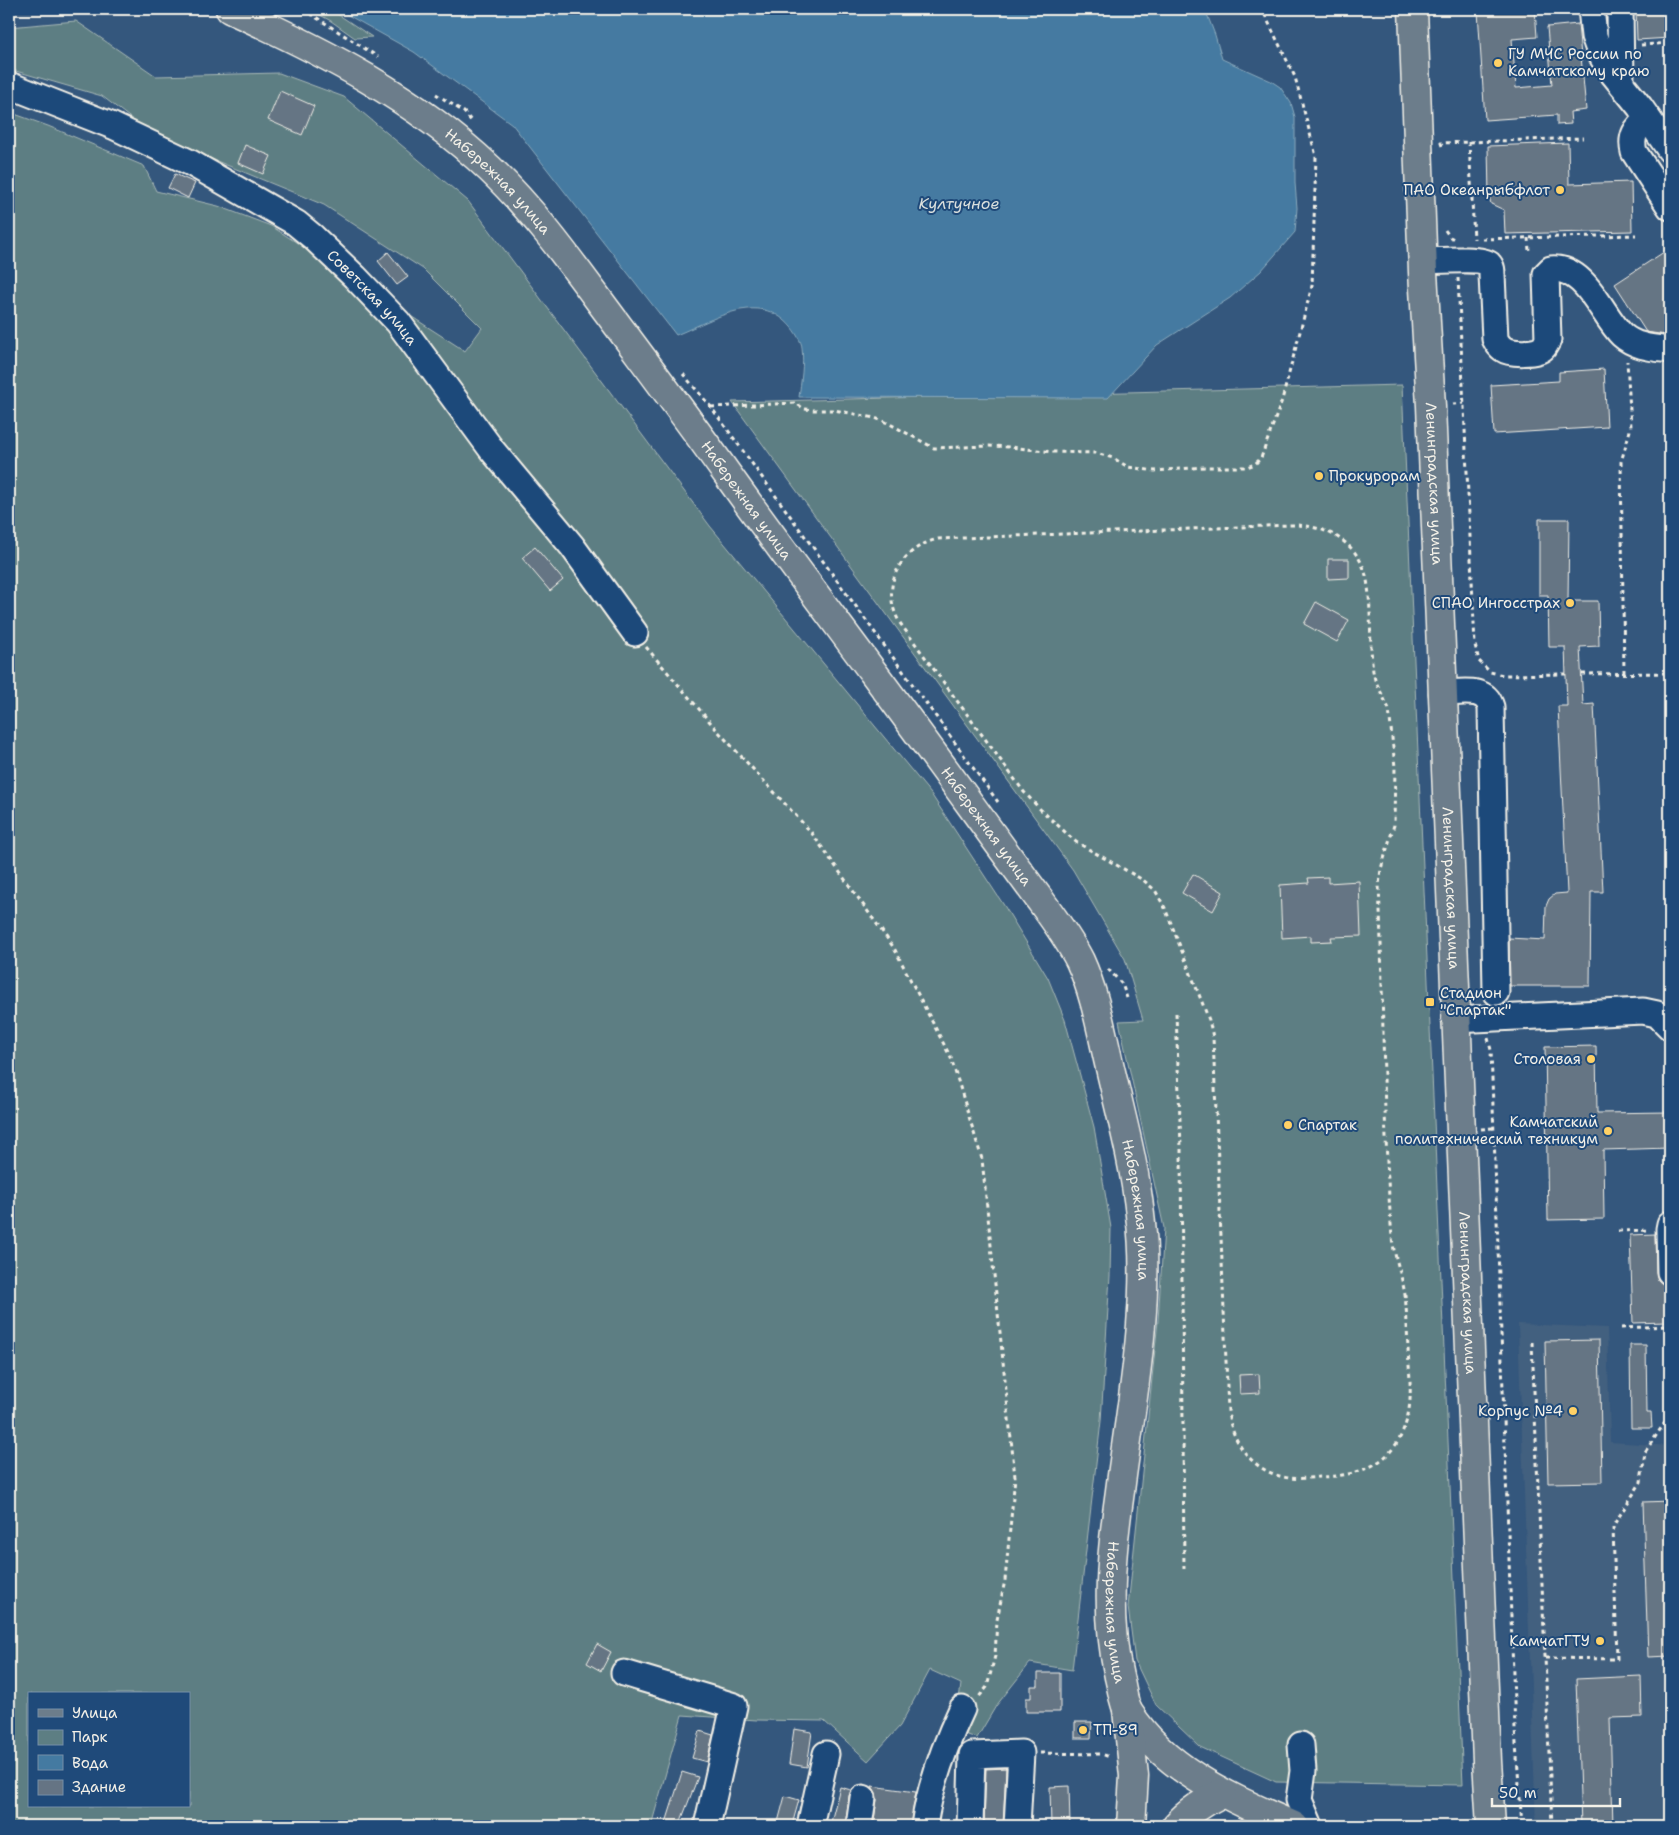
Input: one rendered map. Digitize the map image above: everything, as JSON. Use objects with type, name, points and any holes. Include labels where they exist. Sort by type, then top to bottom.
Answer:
[{"type":"main road","name":"Набережная улица","points":[[230,9],[349,67],[415,109],[454,138],[488,168],[541,223],[653,372],[1045,907],[1078,958],[1086,975],[1095,1006],[1122,1122],[1134,1179],[1143,1242],[1142,1324],[1117,1515],[1110,1586],[1112,1641],[1127,1710],[1151,1741],[1164,1754],[1197,1779],[1222,1793],[1294,1826]]},
{"type":"main road","name":"Ленинградская улица","points":[[1413,9],[1487,1761],[1492,1826]]},
{"type":"main road","points":[[1127,1710],[1134,1776],[1131,1826]]},
{"type":"main road","points":[[1176,1826],[1199,1805],[1222,1793]]},
{"type":"street","points":[[1591,9],[1594,36],[1600,53],[1610,70],[1621,82],[1670,150]]},
{"type":"street","points":[[1620,9],[1621,82]]},
{"type":"street","name":"Советская улица","points":[[9,85],[113,126],[191,163],[287,218],[313,236],[398,322],[492,450],[572,546],[635,634]]},
{"type":"street","points":[[1648,119],[1635,132],[1632,142],[1634,152],[1670,207]]},
{"type":"street","points":[[1423,261],[1485,261],[1491,267],[1495,339],[1504,350],[1512,352],[1537,351],[1543,348],[1548,340],[1546,274],[1551,269],[1558,268],[1590,290],[1622,336],[1637,344],[1670,350]]},
{"type":"street","points":[[1442,693],[1477,692],[1484,694],[1489,700],[1491,707],[1496,992]]},
{"type":"street","points":[[1455,1020],[1643,1010],[1657,1014],[1670,1027]]},
{"type":"street","points":[[1669,1227],[1670,1272]]},
{"type":"street","points":[[624,1673],[734,1706],[707,1826]]},
{"type":"street","points":[[924,1826],[928,1798],[943,1749],[970,1704]]},
{"type":"street","points":[[1301,1745],[1303,1771],[1299,1800],[1310,1826]]},
{"type":"street","points":[[970,1826],[972,1755],[1022,1753],[1017,1826]]},
{"type":"street","points":[[810,1826],[826,1754]]},
{"type":"street","points":[[859,1826],[863,1798]]},
{"type":"street","points":[[1262,1812],[1299,1800]]},
{"type":"path","points":[[711,407],[796,402],[804,409],[834,410],[875,418],[934,448],[1003,446],[1053,452],[1096,453],[1113,458],[1128,467],[1155,471],[1204,467],[1247,467],[1255,464],[1261,458],[1282,400],[1312,286],[1316,156],[1295,76],[1262,9]]},
{"type":"path","points":[[1620,46],[1670,43]]},
{"type":"path","points":[[1442,153],[1441,143],[1583,138]]},
{"type":"path","points":[[1470,142],[1474,239],[1636,235]]},
{"type":"path","points":[[1445,222],[1445,232],[1457,240],[1475,645],[1479,661],[1490,672],[1503,675],[1566,674]]},
{"type":"path","points":[[1528,238],[1529,251]]},
{"type":"path","points":[[1624,674],[1621,462],[1631,426],[1626,338]]},
{"type":"path","points":[[1446,404],[1464,403]]},
{"type":"path","points":[[1290,525],[1309,526],[1325,530],[1344,542],[1353,551],[1363,567],[1368,585],[1373,671],[1375,680],[1388,706],[1392,729],[1395,767],[1394,820],[1381,869],[1380,885],[1384,1048],[1392,1233],[1393,1246],[1405,1294],[1410,1400],[1407,1420],[1402,1434],[1393,1448],[1383,1458],[1363,1471],[1352,1474],[1305,1478],[1279,1476],[1261,1468],[1238,1445],[1231,1427],[1228,1411],[1213,1037],[1209,1020],[1163,903],[1150,885],[1076,842],[1055,824],[1024,792],[900,623],[892,604],[891,592],[895,574],[910,552],[922,544],[938,540],[1290,525]]},
{"type":"path","points":[[635,634],[716,729],[811,832],[894,948],[951,1058],[982,1159],[1015,1477],[995,1656],[987,1687],[970,1704]]},
{"type":"path","points":[[1582,674],[1670,673]]},
{"type":"path","points":[[1176,1013],[1181,1147],[1184,1572]]},
{"type":"path","points":[[1491,1050],[1516,1730],[1522,1826]]},
{"type":"path","points":[[1618,1231],[1669,1227]]},
{"type":"path","points":[[1621,1328],[1670,1326]]},
{"type":"path","points":[[1532,1342],[1552,1826]]},
{"type":"path","points":[[1545,1658],[1618,1659],[1613,1526],[1641,1482],[1645,1452],[1670,1415]]},
{"type":"path","points":[[1022,1753],[1101,1754]]},
{"type":"shaded area","name":"КамчатГТУ","points":[[1518,1324],[1607,1328],[1610,1442],[1670,1446],[1670,1826],[1536,1826]]},
{"type":"green space","points":[[309,9],[330,9],[372,37],[355,38],[331,21]]},
{"type":"green space","points":[[76,21],[156,76],[279,73],[344,97],[468,201],[710,526],[931,794],[1005,907],[1048,978],[1065,1020],[1094,1127],[1111,1228],[1101,1421],[1072,1670],[1030,1663],[996,1706],[977,1738],[955,1731],[961,1684],[930,1670],[900,1726],[868,1761],[824,1721],[757,1720],[682,1715],[651,1826],[9,1826],[9,112],[144,166],[156,191],[218,206],[271,226],[465,351],[482,328],[423,269],[324,205],[151,134],[102,96],[9,69],[9,27]]},
{"type":"green space","name":"Спартак","points":[[1402,385],[1463,1785],[1276,1782],[1200,1747],[1156,1705],[1135,1661],[1128,1607],[1158,1321],[1164,1228],[1119,1021],[1143,1020],[1125,959],[1073,870],[732,402]]},
{"type":"water","name":"Култучное","points":[[337,9],[1205,9],[1222,59],[1271,81],[1280,87],[1291,103],[1295,117],[1297,208],[1295,232],[1261,271],[1230,298],[1157,345],[1108,398],[799,397],[803,354],[802,345],[789,324],[771,312],[748,309],[721,316],[676,335],[512,124],[414,52]]},
{"type":"building","name":"ГУ МЧС России по Камчатскому краю","points":[[1535,9],[1537,37],[1512,39],[1516,88],[1552,85],[1547,27],[1578,24],[1586,110],[1570,112],[1571,124],[1557,125],[1557,115],[1485,120],[1478,11]]},
{"type":"building","points":[[1636,9],[1668,9],[1670,38],[1637,40]]},
{"type":"building","points":[[280,91],[314,106],[302,135],[268,120]]},
{"type":"building","name":"ПАО Океанрыбфлот","points":[[1568,143],[1569,184],[1631,182],[1632,231],[1505,234],[1504,210],[1491,204],[1489,196],[1488,146]]},
{"type":"building","points":[[245,145],[271,156],[263,174],[238,163]]},
{"type":"building","points":[[175,174],[195,183],[188,198],[168,188]]},
{"type":"building","points":[[1670,248],[1670,332],[1666,335],[1646,332],[1615,284]]},
{"type":"building","points":[[388,252],[408,277],[397,285],[378,261]]},
{"type":"building","points":[[1604,369],[1607,427],[1494,434],[1491,385],[1559,381],[1559,372]]},
{"type":"building","points":[[1539,519],[1569,519],[1568,601],[1598,601],[1599,646],[1580,647],[1583,705],[1594,704],[1603,892],[1591,892],[1590,986],[1510,986],[1509,938],[1545,940],[1546,906],[1549,899],[1555,894],[1567,893],[1558,706],[1567,706],[1565,647],[1549,647],[1548,595],[1539,595]]},
{"type":"building","points":[[535,547],[563,580],[550,591],[522,558]]},
{"type":"building","points":[[1328,559],[1349,559],[1349,578],[1328,579]]},
{"type":"building","points":[[1316,602],[1349,620],[1337,642],[1304,624]]},
{"type":"building","points":[[1193,874],[1223,892],[1213,911],[1182,893]]},
{"type":"building","points":[[1328,877],[1328,883],[1359,881],[1361,936],[1331,937],[1332,941],[1311,942],[1311,936],[1282,938],[1280,885],[1309,883],[1308,878]]},
{"type":"building","name":"Камчатский политехнический техникум","points":[[1596,1046],[1597,1113],[1670,1112],[1670,1148],[1603,1150],[1604,1219],[1548,1220],[1545,1047]]},
{"type":"building","points":[[1655,1234],[1656,1272],[1658,1280],[1665,1285],[1666,1322],[1633,1323],[1630,1235]]},
{"type":"building","name":"Корпус №4","points":[[1599,1340],[1602,1482],[1548,1483],[1545,1341]]},
{"type":"building","points":[[1630,1345],[1646,1345],[1647,1413],[1651,1413],[1652,1428],[1631,1428]]},
{"type":"building","points":[[1259,1374],[1260,1393],[1240,1394],[1239,1375]]},
{"type":"building","points":[[1670,1501],[1670,1656],[1648,1657],[1643,1502]]},
{"type":"building","points":[[597,1644],[611,1652],[601,1671],[587,1663]]},
{"type":"building","points":[[1038,1673],[1060,1673],[1060,1712],[1026,1712],[1026,1698],[1031,1698],[1031,1686],[1038,1686]]},
{"type":"building","points":[[1641,1676],[1642,1717],[1610,1718],[1613,1826],[1581,1826],[1576,1679]]},
{"type":"building","name":"ТП-89","points":[[1075,1722],[1092,1722],[1091,1738],[1075,1738]]},
{"type":"building","points":[[794,1729],[812,1732],[807,1767],[789,1764]]},
{"type":"building","points":[[700,1731],[713,1735],[707,1762],[692,1758]]},
{"type":"building","points":[[1006,1768],[1003,1826],[984,1826],[986,1769]]},
{"type":"building","points":[[682,1772],[698,1777],[679,1826],[665,1826]]},
{"type":"building","points":[[872,1786],[916,1792],[910,1826],[873,1826],[877,1800]]},
{"type":"building","points":[[1069,1786],[1070,1826],[1051,1826],[1050,1787]]},
{"type":"building","points":[[840,1787],[851,1790],[845,1826],[830,1826]]},
{"type":"building","points":[[785,1796],[799,1800],[792,1825],[778,1822]]},
{"type":"place","name":"ГУ МЧС России по Камчатскому краю","points":[[1498,63]]},
{"type":"place","name":"ПАО Океанрыбфлот","points":[[1560,190]]},
{"type":"place","name":"Прокурорам","points":[[1319,476]]},
{"type":"place","name":"СПАО Ингосстрах","points":[[1570,603]]},
{"type":"place","name":"Стадион \"Спартак\"","points":[[1430,1002]]},
{"type":"place","name":"Столовая","points":[[1591,1059]]},
{"type":"place","name":"Спартак","points":[[1288,1125]]},
{"type":"place","name":"Камчатский политехнический техникум","points":[[1608,1131]]},
{"type":"place","name":"Корпус №4","points":[[1573,1411]]},
{"type":"place","name":"КамчатГТУ","points":[[1600,1641]]},
{"type":"place","name":"ТП-89","points":[[1083,1730]]}]
